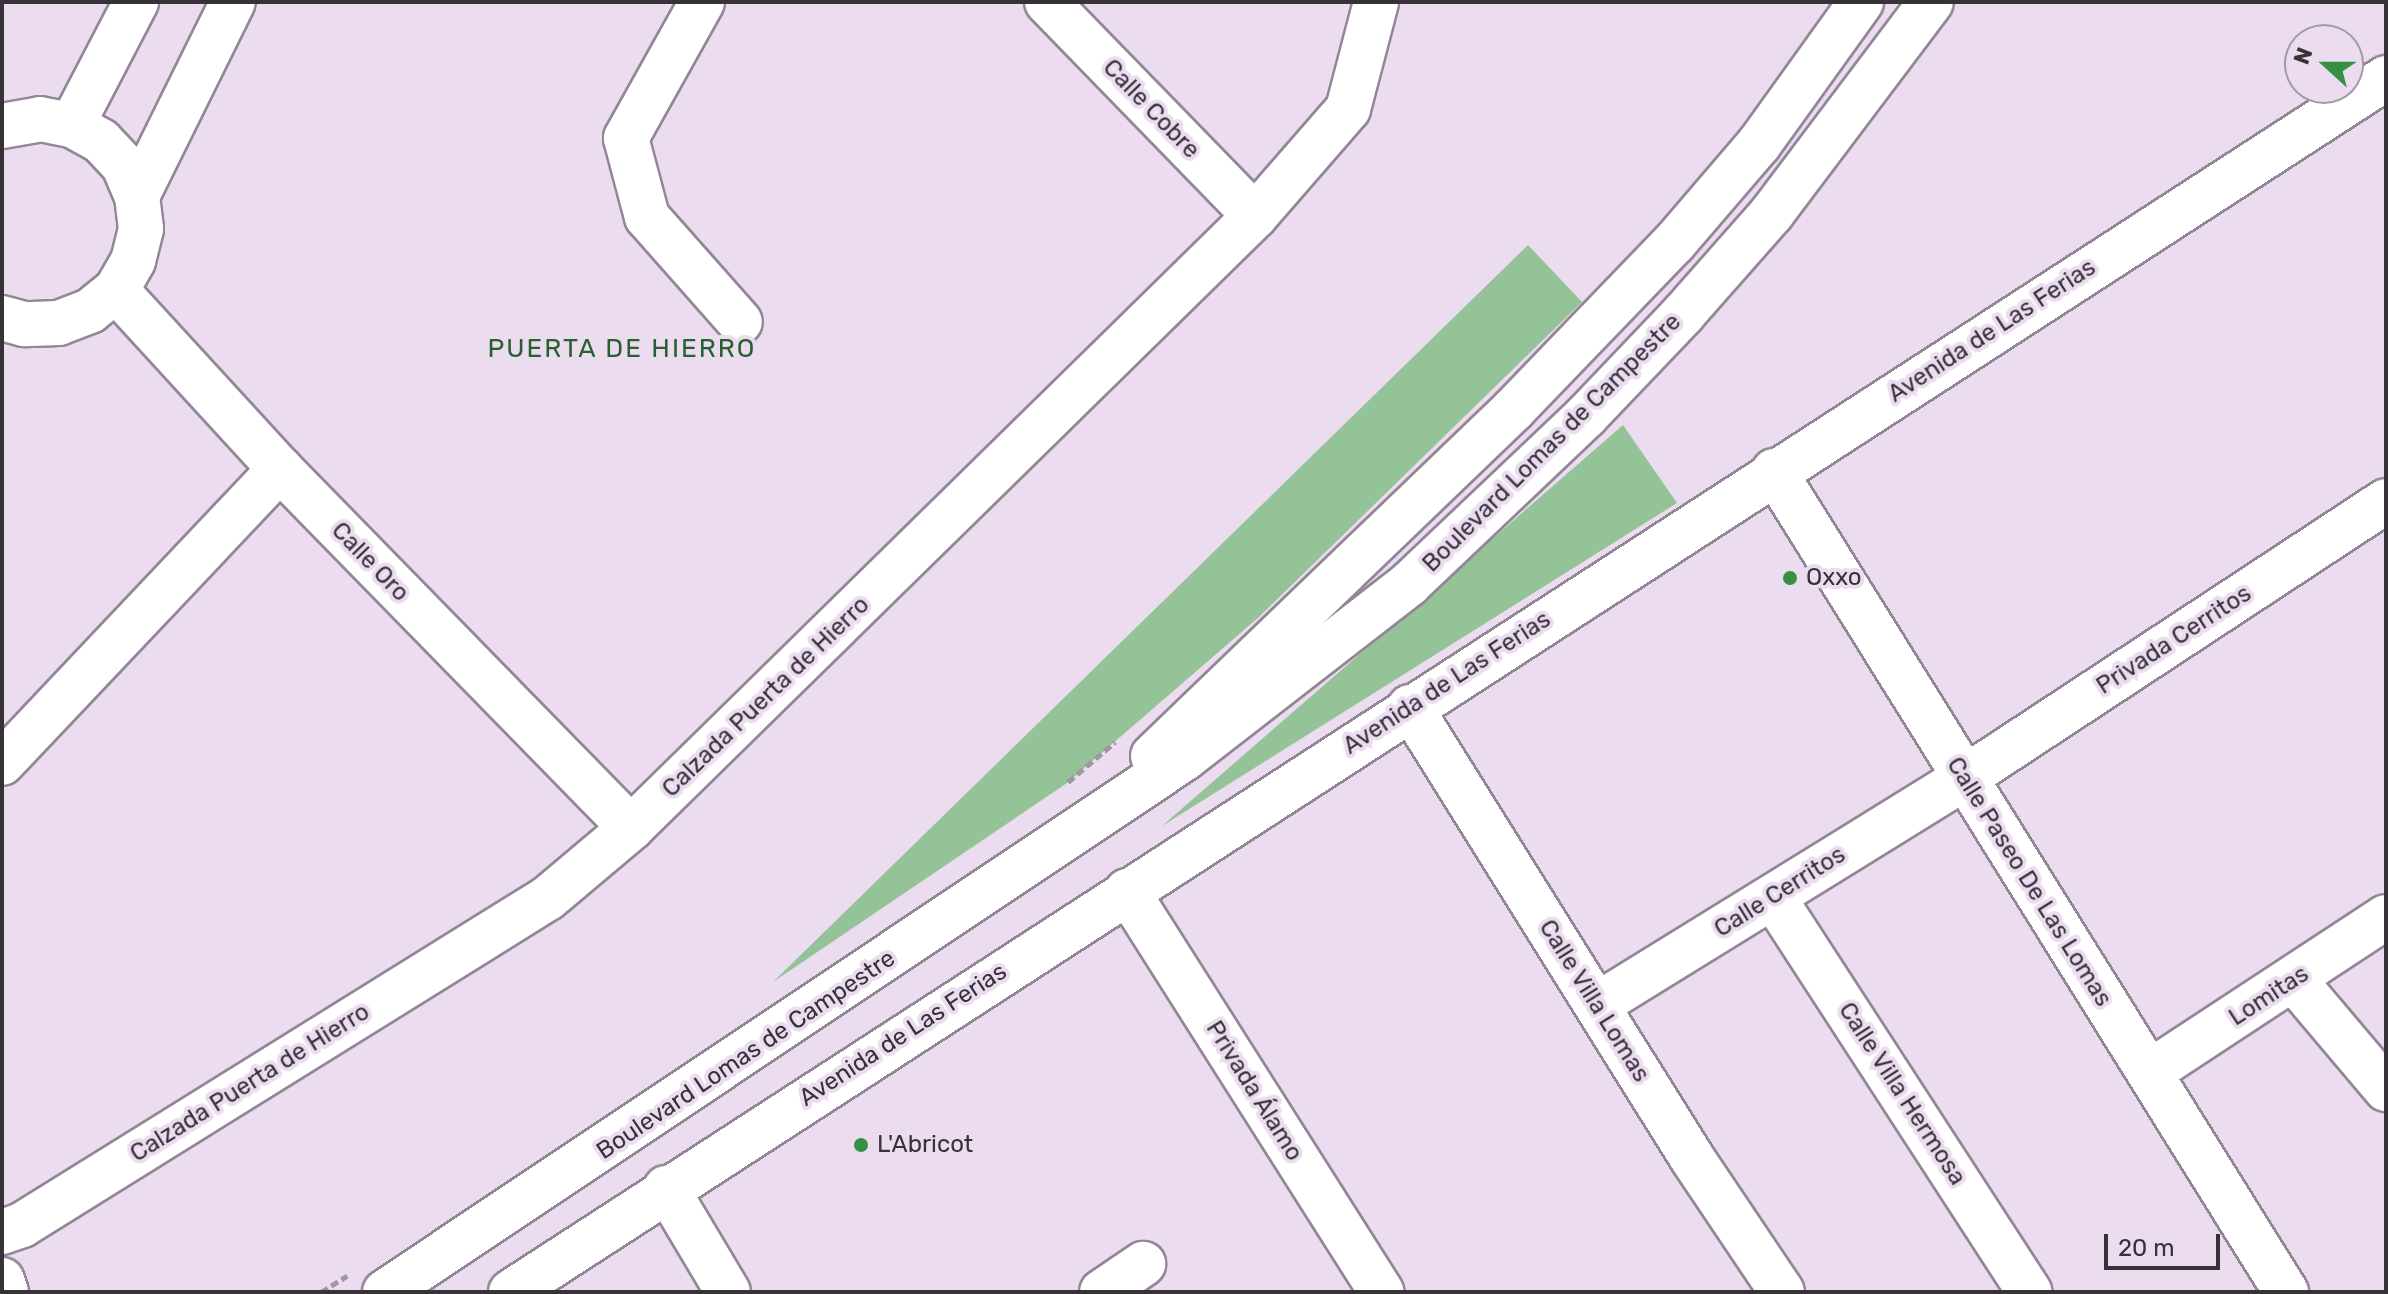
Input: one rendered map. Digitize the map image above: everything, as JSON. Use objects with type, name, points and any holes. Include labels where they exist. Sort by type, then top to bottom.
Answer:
[{"type":"street","points":[[72,125],[136,2]]},
{"type":"street","points":[[137,196],[233,2]]},
{"type":"street","points":[[702,2],[626,138],[647,217],[740,322]]},
{"type":"street","name":"Calle Cobre","points":[[1047,2],[1255,216]]},
{"type":"street","name":"Calzada Puerta de Hierro","points":[[2,1232],[22,1225],[548,898],[631,828],[1255,216],[1348,109],[1376,2]]},
{"type":"street","name":"Boulevard Lomas de Campestre","points":[[1103,811],[1175,733],[1514,409],[1674,243],[1759,144],[1861,2]]},
{"type":"street","name":"Boulevard Lomas de Campestre","points":[[374,1279],[986,895],[1103,811],[1247,715],[1409,584],[1586,416],[1772,213],[1931,2]]},
{"type":"street","name":"Avenida de Las Ferias","points":[[511,1292],[666,1188],[2386,78]]},
{"type":"street","points":[[2,126],[40,119],[72,125],[101,141],[124,166],[137,196],[141,229],[133,261],[116,290],[90,311],[59,323],[24,324],[2,318]]},
{"type":"street","name":"Calle Oro","points":[[116,290],[280,469],[631,828]]},
{"type":"street","points":[[2,763],[280,469]]},
{"type":"street","name":"Calle Paseo De Las Lomas","points":[[1774,471],[1963,779],[2286,1292]]},
{"type":"street","name":"Privada Cerritos","points":[[1963,779],[2386,501]]},
{"type":"street","name":"Calle Villa Lomas","points":[[1410,707],[1782,1292]]},
{"type":"street","name":"Calle Cerritos","points":[[1597,1005],[1963,779]]},
{"type":"street","name":"Privada Álamo","points":[[1127,891],[1381,1292]]},
{"type":"street","name":"Calle Villa Hermosa","points":[[1773,897],[2030,1292]]},
{"type":"street","name":"Lomitas","points":[[2150,1072],[2386,917]]},
{"type":"street","points":[[2294,980],[2386,1089]]},
{"type":"street","points":[[666,1188],[728,1292]]},
{"type":"street","points":[[1102,1292],[1143,1264]]},
{"type":"street","points":[[2,1280],[6,1292]]},
{"type":"path","points":[[1054,793],[1127,732]]},
{"type":"path","points":[[321,1292],[374,1279]]},
{"type":"green space","points":[[1528,245],[1582,302],[1259,617],[1067,783],[773,982]]},
{"type":"green space","points":[[1623,425],[1677,503],[1162,826]]},
{"type":"place","name":"Oxxo","points":[[1790,578]]},
{"type":"place","name":"L'Abricot","points":[[861,1145]]},
{"type":"district","name":"PUERTA DE HIERRO","points":[[622,349]]}]
